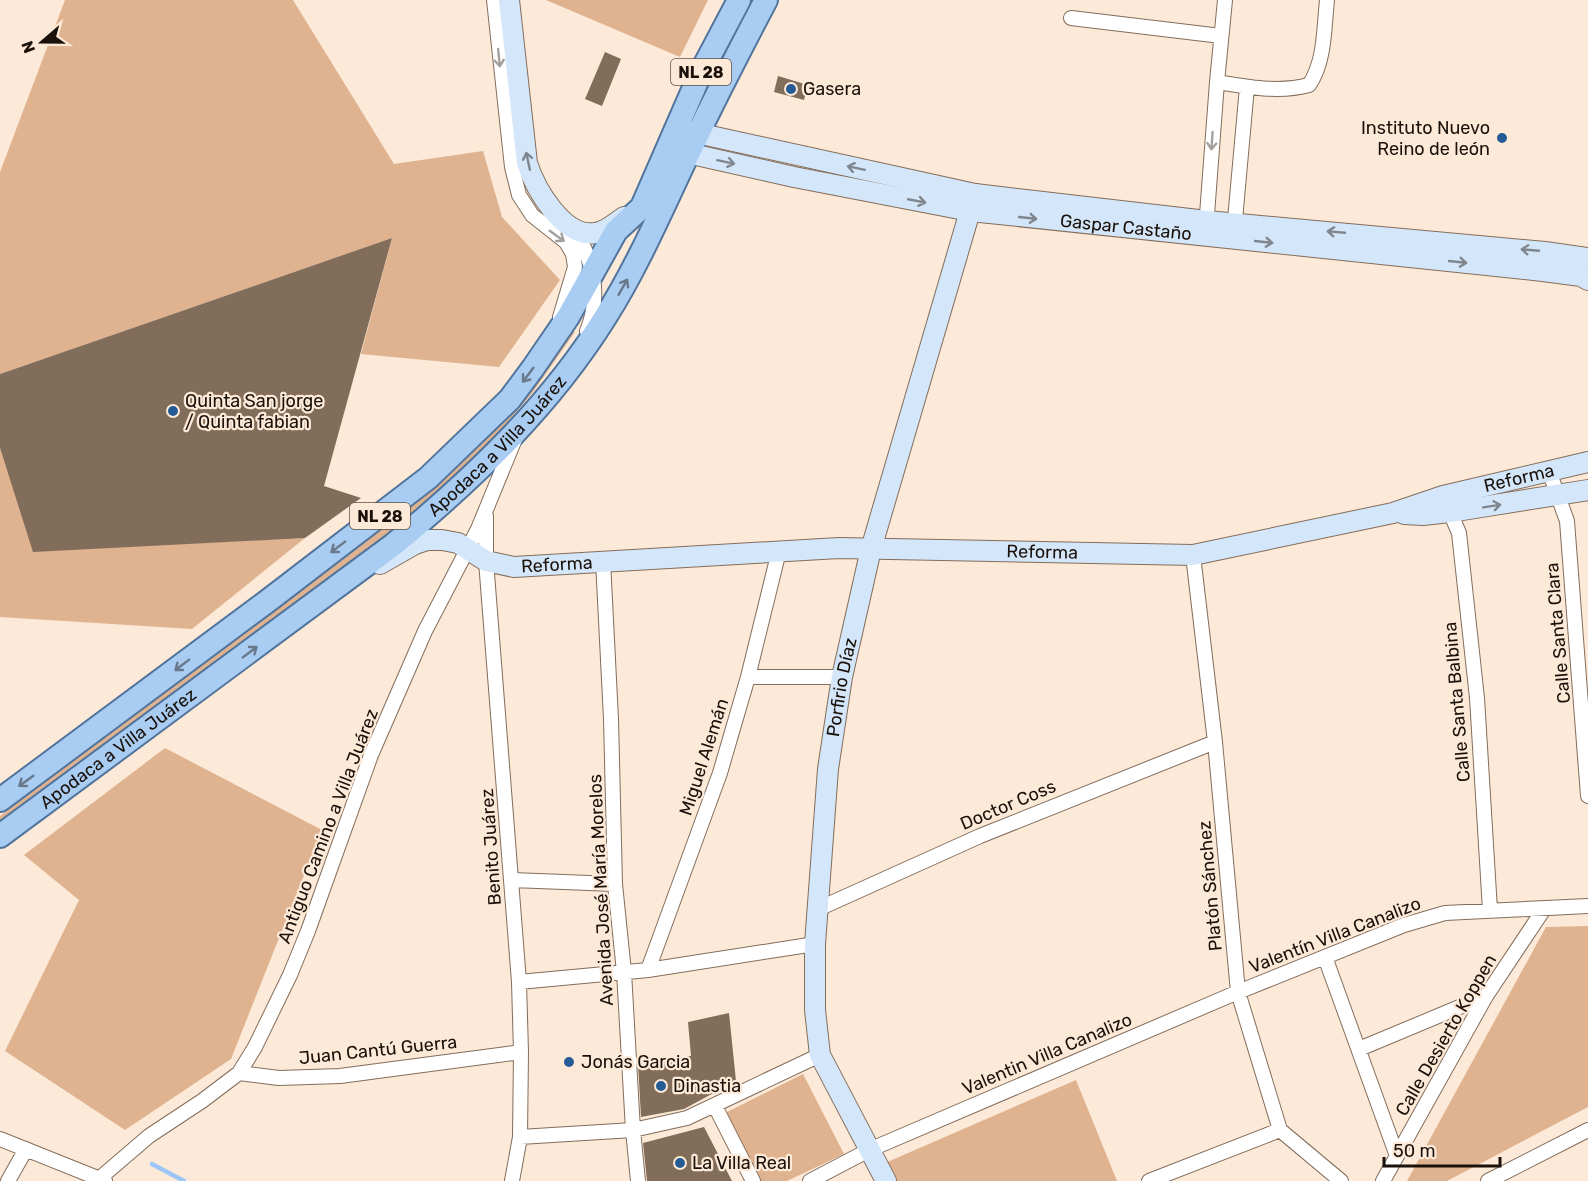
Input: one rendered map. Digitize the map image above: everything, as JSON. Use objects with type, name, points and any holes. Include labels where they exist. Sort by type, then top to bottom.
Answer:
[{"type":"main road","name":"Apodaca a Villa Juárez","points":[[0,836],[393,545],[454,495],[519,430],[550,395],[606,317],[629,277],[683,141],[700,74],[739,0]]},
{"type":"main road","name":"Apodaca a Villa Juárez","points":[[0,800],[269,600],[428,478],[510,399],[555,338],[593,275],[616,231],[642,207],[766,0]]},
{"type":"street","points":[[494,0],[512,167],[519,195],[532,215],[566,242],[573,254],[575,267],[555,338]]},
{"type":"street","points":[[509,0],[527,163],[543,199],[572,228],[586,249],[593,275],[595,310],[588,330],[550,395]]},
{"type":"street","points":[[1206,229],[1225,0]]},
{"type":"street","points":[[1217,82],[1247,87],[1297,88],[1309,85],[1320,63],[1327,0]]},
{"type":"street","points":[[1071,18],[1221,36]]},
{"type":"street","points":[[1234,231],[1247,87]]},
{"type":"street","name":"Gaspar Castaño","points":[[683,141],[972,203],[1206,229],[1588,258]]},
{"type":"street","points":[[572,228],[595,234],[605,230],[644,203]]},
{"type":"street","name":"Porfirio Díaz","points":[[886,1181],[820,1055],[815,1010],[815,944],[828,769],[842,677],[871,549],[972,203]]},
{"type":"street","name":"Gaspar Castaño","points":[[1234,231],[1581,276],[1588,280]]},
{"type":"street","name":"Antiguo Camino a Villa Juárez","points":[[104,1177],[149,1136],[239,1073],[255,1047],[290,975],[371,755],[425,631],[480,555],[486,510],[519,430]]},
{"type":"street","name":"Reforma","points":[[355,573],[382,564],[415,544],[428,540],[458,543],[480,555],[514,567],[839,548],[1192,555],[1393,513],[1424,515],[1446,504],[1549,471],[1588,462]]},
{"type":"street","name":"Calle Santa Clara","points":[[1549,471],[1567,521],[1588,796]]},
{"type":"street","points":[[1446,504],[1558,495],[1588,490]]},
{"type":"street","name":"Calle Santa Balbina","points":[[1446,504],[1459,533],[1476,698],[1491,910]]},
{"type":"street","name":"Benito Juárez","points":[[486,510],[480,555],[512,880],[519,982],[520,1137],[512,1181]]},
{"type":"street","name":"Miguel Alemán","points":[[648,970],[720,774],[748,677],[779,551]]},
{"type":"street","name":"Platón Sánchez","points":[[1192,555],[1215,742],[1238,992],[1280,1130]]},
{"type":"street","name":"Avenida José María Morelos","points":[[603,561],[611,719],[615,884],[624,972],[638,1181]]},
{"type":"street","points":[[748,677],[842,677]]},
{"type":"street","name":"Doctor Coss","points":[[818,909],[980,836],[1215,742]]},
{"type":"street","points":[[512,880],[615,884]]},
{"type":"street","name":"Valentín Villa Canalizo","points":[[1238,992],[1425,918],[1445,913],[1588,906]]},
{"type":"street","name":"Calle Desierto Koppen","points":[[1383,1181],[1486,996],[1544,909]]},
{"type":"street","points":[[519,982],[648,970],[815,944]]},
{"type":"street","points":[[1325,957],[1397,1156]]},
{"type":"street","name":"Valentin Villa Canalizo","points":[[810,1181],[869,1150],[1238,992]]},
{"type":"street","points":[[1359,1049],[1486,996]]},
{"type":"street","name":"Juan Cantú Guerra","points":[[239,1073],[279,1078],[340,1076],[521,1052]]},
{"type":"street","points":[[520,1137],[633,1130],[687,1118],[820,1055]]},
{"type":"street","points":[[715,1106],[753,1181]]},
{"type":"street","points":[[1149,1181],[1280,1130],[1341,1181]]},
{"type":"street","points":[[1488,1181],[1588,1130]]},
{"type":"street","points":[[0,1139],[104,1177]]},
{"type":"street","points":[[8,1181],[26,1149]]},
{"type":"shaded area","points":[[65,0],[293,0],[394,164],[483,151],[502,217],[560,280],[499,367],[361,354],[392,238],[0,374],[0,172]]},
{"type":"shaded area","points":[[546,0],[708,0],[680,57]]},
{"type":"shaded area","points":[[573,331],[575,332],[533,392],[489,449],[408,521],[0,827],[0,816],[355,550],[452,472],[483,443]]},
{"type":"shaded area","points":[[0,448],[34,551],[305,538],[192,629],[0,617]]},
{"type":"shaded area","points":[[165,748],[322,830],[231,1059],[125,1130],[5,1051],[79,900],[24,855]]},
{"type":"shaded area","points":[[1588,926],[1588,1107],[1447,1181],[1407,1181],[1546,927]]},
{"type":"shaded area","points":[[803,1074],[844,1154],[787,1181],[758,1181],[725,1113]]},
{"type":"shaded area","points":[[1076,1080],[1117,1181],[895,1181],[885,1163]]},
{"type":"building","points":[[605,52],[621,59],[602,106],[585,99]]},
{"type":"building","name":"Gasera","points":[[778,76],[808,85],[804,100],[774,92]]},
{"type":"building","name":"Quinta San jorge / Quinta fabian","points":[[392,238],[324,486],[361,498],[305,538],[33,552],[0,448],[0,374]]},
{"type":"building","points":[[729,1013],[736,1081],[684,1109],[641,1117],[638,1063],[691,1056],[688,1022]]},
{"type":"building","name":"La Villa Real","points":[[704,1127],[732,1181],[647,1181],[643,1143]]},
{"type":"waterway","points":[[152,1164],[184,1181]]},
{"type":"place","name":"Gasera","points":[[791,89]]},
{"type":"place","name":"Instituto Nuevo Reino de león","points":[[1502,138]]},
{"type":"place","name":"Quinta San jorge / Quinta fabian","points":[[173,411]]},
{"type":"place","name":"Jonás Garcia","points":[[569,1062]]},
{"type":"place","name":"Dinastia","points":[[661,1086]]},
{"type":"place","name":"La Villa Real","points":[[680,1163]]}]
